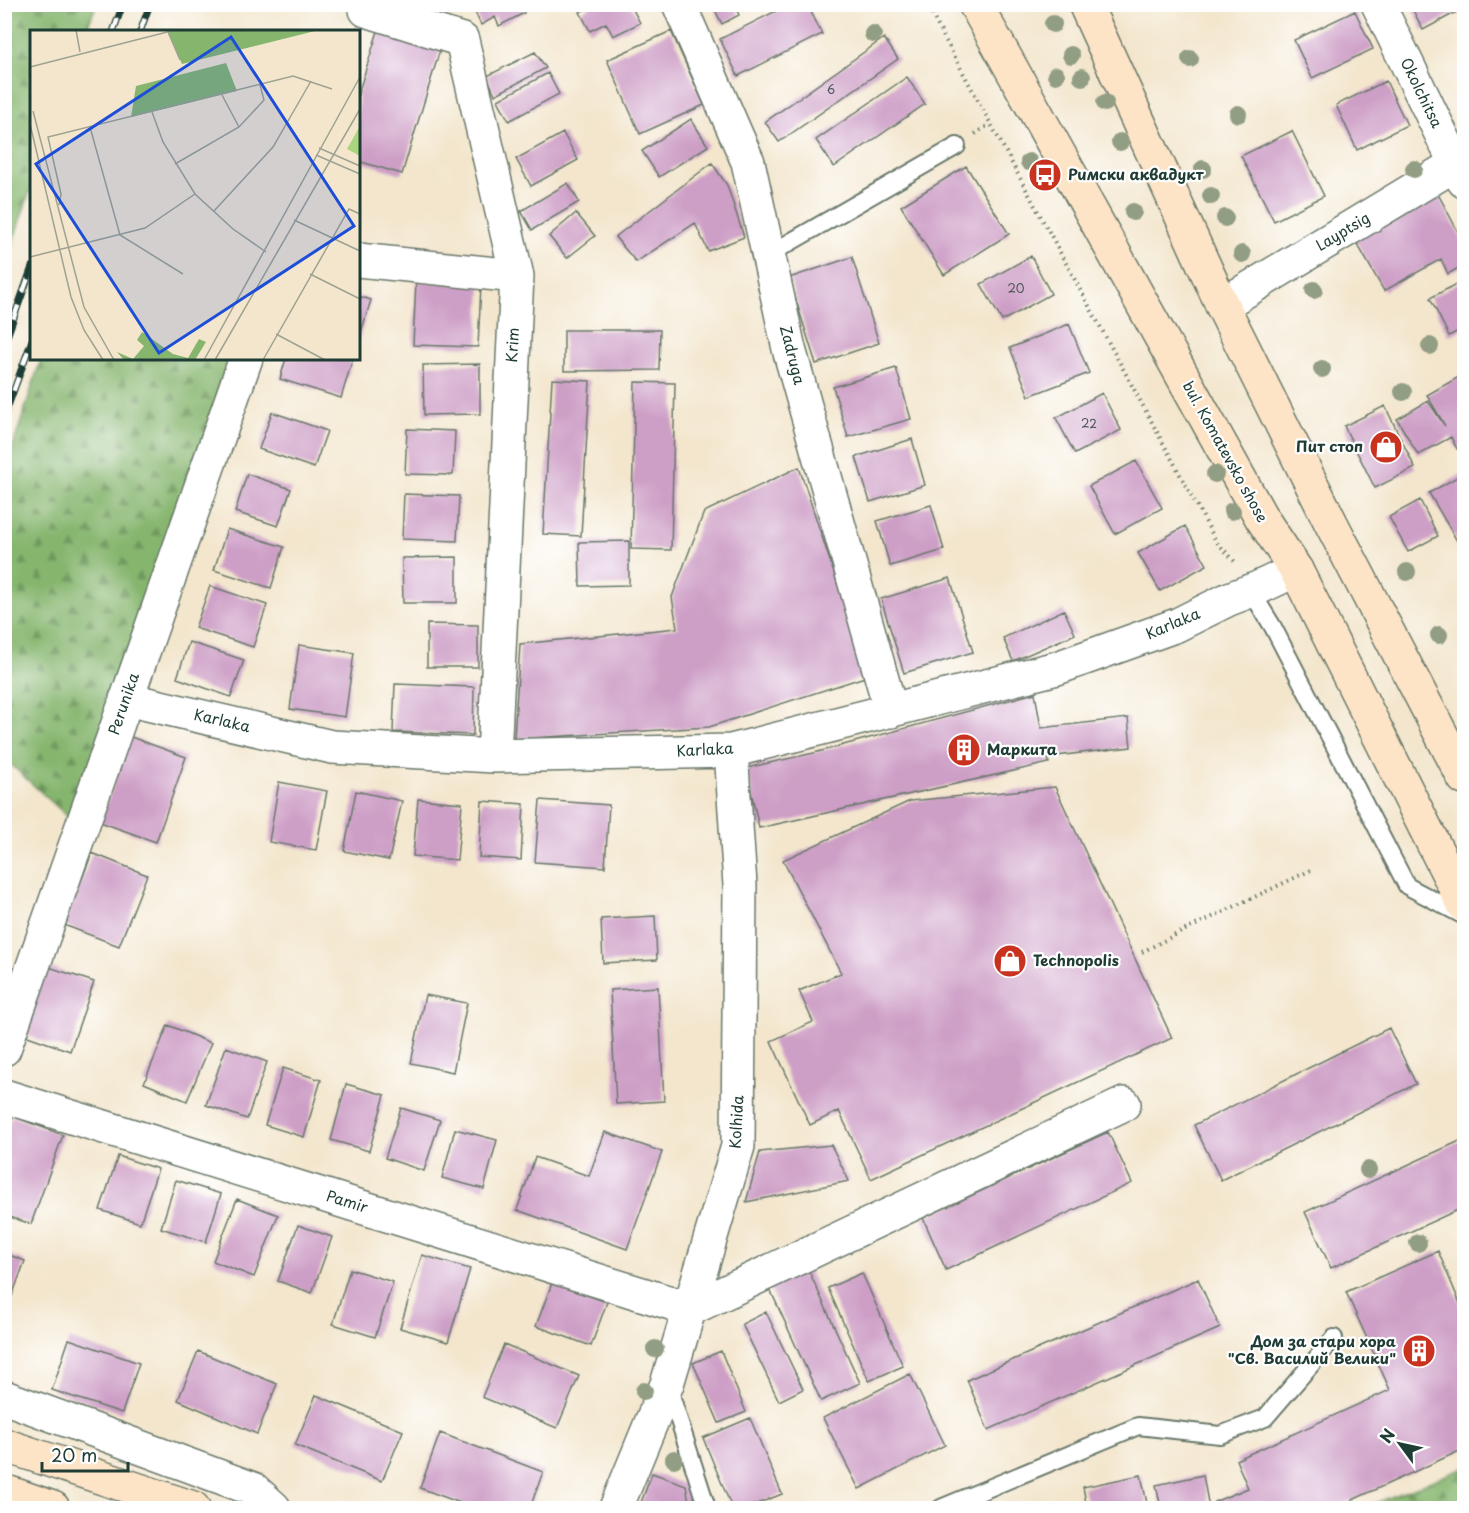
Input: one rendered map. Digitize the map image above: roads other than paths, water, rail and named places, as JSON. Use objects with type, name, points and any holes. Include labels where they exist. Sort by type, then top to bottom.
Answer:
[{"type":"main road","name":"bul. Komatevsko shose","points":[[975,4],[1261,517],[1296,570],[1464,905]]},
{"type":"main road","points":[[1085,4],[1222,305],[1332,525],[1464,778]]},
{"type":"main road","points":[[4,1446],[193,1509]]},
{"type":"main road","points":[[4,1491],[53,1509]]},
{"type":"street","name":"Zadruga","points":[[679,4],[748,162],[789,349],[891,711]]},
{"type":"street","name":"Okolchitsa","points":[[1378,4],[1462,168]]},
{"type":"street","name":"Krim","points":[[364,16],[462,40],[517,276],[494,756]]},
{"type":"street","name":"Layptsig","points":[[1222,305],[1462,168]]},
{"type":"street","points":[[360,260],[517,276]]},
{"type":"street","name":"Perunika","points":[[4,1049],[245,360]]},
{"type":"street","name":"Karlaka","points":[[126,699],[332,747],[494,756],[731,751],[1057,668],[1176,625],[1296,570]]},
{"type":"street","name":"Kolhida","points":[[616,1509],[667,1384],[738,1146],[740,885],[731,751]]},
{"type":"street","name":"Pamir","points":[[4,1096],[690,1309]]},
{"type":"street","points":[[690,1309],[1124,1104]]},
{"type":"street","points":[[4,1397],[253,1489],[274,1509]]},
{"type":"lane","points":[[768,255],[957,146]]},
{"type":"lane","points":[[1255,590],[1407,886],[1464,916]]},
{"type":"lane","points":[[941,1509],[1138,1426],[1220,1435],[1265,1418],[1334,1338]]},
{"type":"lane","points":[[667,1384],[707,1509]]},
{"type":"railway","points":[[114,30],[123,4]]},
{"type":"railway","points":[[141,30],[150,4]]},
{"type":"railway","points":[[4,345],[30,273]]},
{"type":"railway","points":[[4,417],[30,346]]},
{"type":"place","name":"Римски аквадукт","points":[[1045,175]]},
{"type":"place","name":"Пит стоп","points":[[1386,447]]},
{"type":"place","name":"Маркита","points":[[964,750]]},
{"type":"place","name":"Technopolis","points":[[1010,961]]},
{"type":"place","name":"Дом за стари хора \"Св. Василий Велики\"","points":[[1419,1351]]}]
